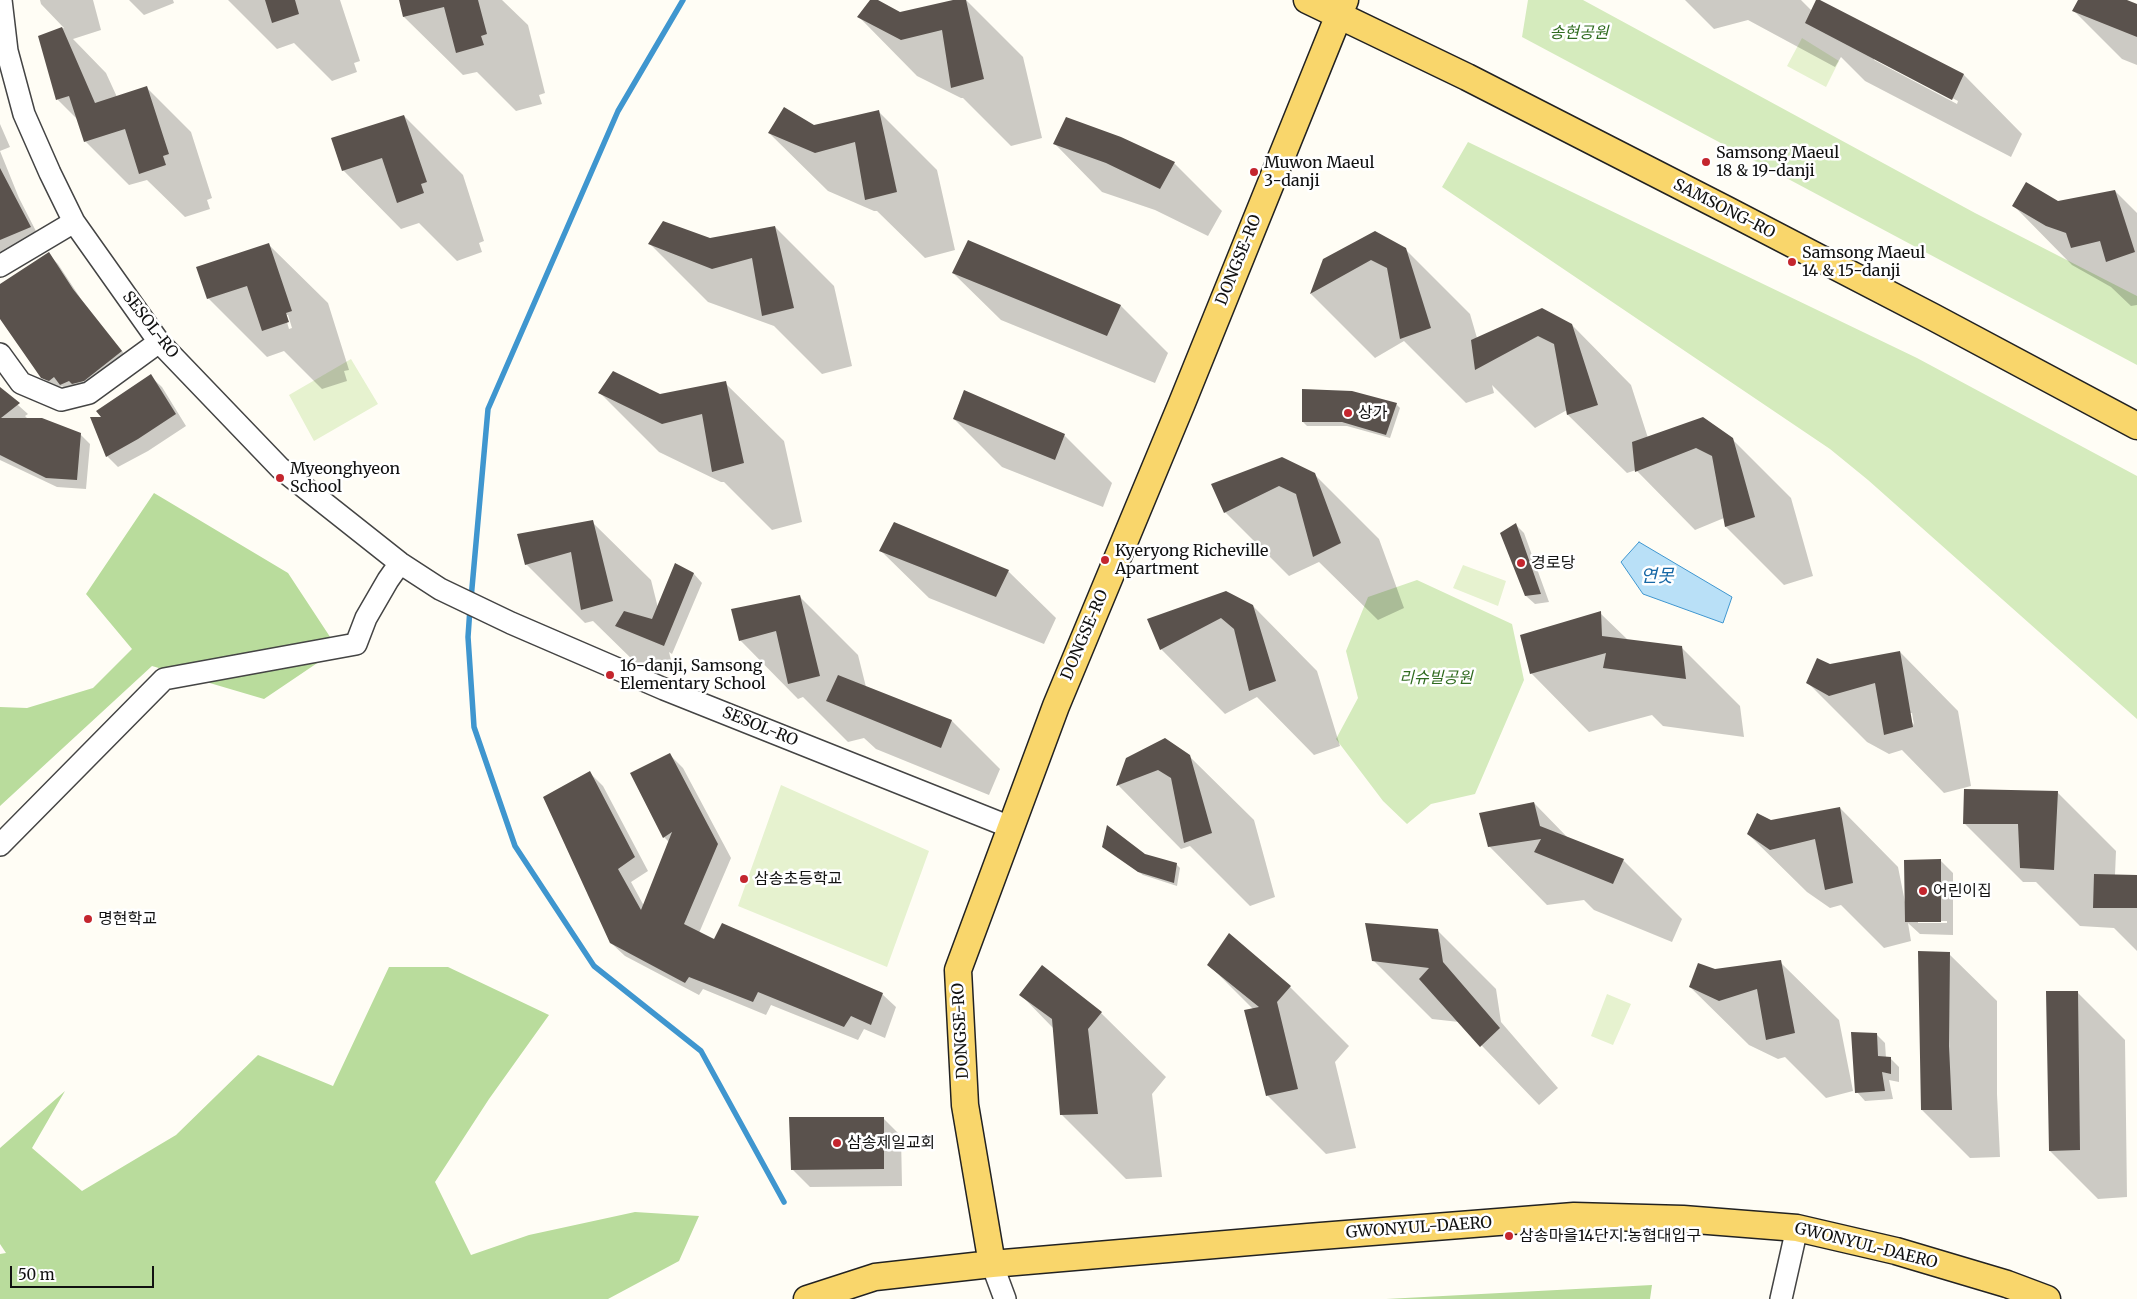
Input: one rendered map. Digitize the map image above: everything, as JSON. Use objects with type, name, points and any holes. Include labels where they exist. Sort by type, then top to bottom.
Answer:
[{"type":"main road","name":"SAMSONG-RO","points":[[1307,0],[1342,8],[1467,77],[1934,317],[2137,426]]},
{"type":"main road","name":"DONGSE-RO","points":[[992,1264],[965,1105],[958,970],[1056,706],[1182,404],[1342,8]]},
{"type":"main road","name":"GWONYUL-DAERO","points":[[807,1299],[875,1276],[992,1264],[1574,1216],[1683,1220],[1797,1228],[1896,1251],[2007,1284],[2047,1299]]},
{"type":"street","name":"SESOL-RO","points":[[1,0],[7,51],[24,114],[74,222],[159,342],[280,468],[400,563],[440,589],[511,623],[686,698],[1010,827]]},
{"type":"street","points":[[0,266],[74,222]]},
{"type":"street","points":[[0,354],[21,383],[61,400],[89,393],[159,342]]},
{"type":"street","points":[[0,845],[164,679],[356,644],[366,618],[400,563]]},
{"type":"street","points":[[1781,1299],[1797,1228]]},
{"type":"street","points":[[992,1264],[1005,1299]]},
{"type":"green space","name":"송현공원","points":[[1528,0],[1583,0],[1975,213],[2137,296],[2137,365],[1522,37]]},
{"type":"green space","points":[[1802,38],[1839,61],[1826,87],[1787,66]]},
{"type":"green space","points":[[1468,142],[1917,358],[2137,476],[2137,719],[1868,480],[1830,449],[1442,187]]},
{"type":"green space","points":[[351,359],[378,404],[314,441],[289,395]]},
{"type":"green space","points":[[154,493],[288,573],[338,649],[264,699],[152,666],[0,806],[0,707],[27,708],[93,688],[132,649],[86,594]]},
{"type":"green space","points":[[1463,565],[1506,581],[1498,606],[1453,588]]},
{"type":"green space","name":"리슈빌공원","points":[[1417,580],[1512,624],[1524,680],[1475,794],[1431,804],[1407,824],[1383,801],[1336,739],[1358,698],[1346,651],[1368,597]]},
{"type":"green space","points":[[781,785],[929,851],[887,967],[738,906]]},
{"type":"green space","points":[[389,967],[448,967],[549,1015],[489,1099],[435,1182],[471,1255],[529,1235],[635,1212],[699,1216],[679,1261],[608,1299],[0,1299],[0,1254],[6,1253],[0,1244],[0,1148],[65,1091],[32,1148],[82,1191],[176,1135],[258,1055],[333,1086]]},
{"type":"green space","points":[[1607,994],[1631,1004],[1613,1045],[1591,1036]]},
{"type":"green space","points":[[1652,1285],[1650,1299],[1386,1299]]},
{"type":"water","name":"연못","points":[[1639,542],[1732,597],[1723,623],[1643,594],[1621,562]]},
{"type":"building","points":[[265,0],[295,0],[299,14],[272,23]]},
{"type":"building","points":[[399,0],[478,0],[487,34],[481,36],[484,45],[456,53],[444,7],[403,17]]},
{"type":"building","points":[[870,0],[878,0],[900,12],[953,0],[966,0],[984,79],[951,88],[942,30],[901,40],[857,17]]},
{"type":"building","points":[[1816,0],[1820,0],[1964,74],[1952,100],[1805,23]]},
{"type":"building","points":[[2078,0],[2127,0],[2137,4],[2137,37],[2072,11]]},
{"type":"building","points":[[62,27],[95,103],[147,86],[169,154],[163,156],[166,165],[139,174],[125,129],[84,142],[69,96],[56,100],[38,36]]},
{"type":"building","points":[[784,107],[814,125],[879,110],[897,192],[865,200],[855,142],[815,153],[768,133]]},
{"type":"building","points":[[404,115],[427,182],[421,184],[424,193],[397,203],[382,158],[342,171],[331,138]]},
{"type":"building","points":[[1066,117],[1121,137],[1175,162],[1160,189],[1106,163],[1053,144]]},
{"type":"building","points":[[0,168],[31,227],[0,240]]},
{"type":"building","points":[[2026,182],[2058,201],[2115,190],[2135,252],[2106,262],[2100,241],[2071,248],[2066,233],[2046,226],[2012,206]]},
{"type":"building","points":[[663,221],[710,238],[775,226],[794,308],[762,316],[752,258],[712,269],[648,244]]},
{"type":"building","points":[[1375,231],[1406,248],[1431,328],[1400,339],[1387,268],[1371,260],[1310,294],[1323,259]]},
{"type":"building","points":[[968,240],[1121,305],[1107,336],[952,273]]},
{"type":"building","points":[[269,243],[292,311],[286,313],[289,322],[262,331],[247,286],[207,299],[196,267]]},
{"type":"building","points":[[49,252],[73,289],[122,351],[84,381],[72,384],[69,381],[60,385],[54,377],[49,381],[41,378],[0,319],[0,284]]},
{"type":"building","points":[[1542,308],[1572,324],[1598,405],[1567,415],[1554,344],[1538,336],[1475,370],[1471,340]]},
{"type":"building","points":[[613,371],[660,394],[726,381],[744,463],[712,472],[702,414],[662,424],[598,393]]},
{"type":"building","points":[[151,374],[176,414],[106,457],[90,417],[101,417],[96,411]]},
{"type":"building","points":[[0,387],[20,403],[1,418],[42,418],[81,433],[77,480],[46,478],[0,455]]},
{"type":"building","name":"상가","points":[[1302,389],[1352,391],[1397,403],[1386,435],[1342,422],[1302,422]]},
{"type":"building","points":[[964,390],[1065,434],[1055,460],[953,419]]},
{"type":"building","points":[[1703,417],[1733,438],[1755,517],[1725,527],[1712,456],[1696,448],[1635,472],[1632,442]]},
{"type":"building","points":[[1282,457],[1315,473],[1341,543],[1313,557],[1296,494],[1279,486],[1224,513],[1211,484]]},
{"type":"building","points":[[593,520],[613,601],[581,610],[571,552],[525,565],[517,534]]},
{"type":"building","points":[[894,522],[1009,570],[996,597],[879,551]]},
{"type":"building","name":"경로당","points":[[1516,523],[1541,594],[1525,596],[1500,533]]},
{"type":"building","points":[[675,563],[694,573],[664,646],[615,626],[624,611],[652,619]]},
{"type":"building","points":[[1226,591],[1253,605],[1276,681],[1249,691],[1234,629],[1221,618],[1160,650],[1147,619]]},
{"type":"building","points":[[800,595],[820,676],[788,684],[776,631],[739,641],[731,609]]},
{"type":"building","points":[[1601,611],[1602,636],[1682,646],[1686,679],[1603,668],[1606,653],[1530,674],[1520,635]]},
{"type":"building","points":[[1900,651],[1913,727],[1884,735],[1875,683],[1829,696],[1806,683],[1817,658],[1830,664]]},
{"type":"building","points":[[838,675],[952,720],[941,748],[826,701]]},
{"type":"building","points":[[1165,738],[1190,755],[1212,833],[1184,843],[1171,778],[1158,770],[1116,786],[1126,758]]},
{"type":"building","points":[[670,753],[718,844],[684,924],[714,939],[722,923],[883,993],[871,1025],[851,1016],[844,1027],[758,992],[753,1002],[689,977],[685,983],[610,943],[543,797],[590,771],[635,857],[618,869],[641,910],[672,832],[663,838],[630,773]]},
{"type":"building","points":[[1964,789],[2058,791],[2054,870],[2020,868],[2018,824],[1963,824]]},
{"type":"building","points":[[1534,802],[1540,826],[1624,859],[1613,884],[1534,852],[1541,839],[1488,847],[1479,813]]},
{"type":"building","points":[[1840,807],[1853,883],[1825,890],[1815,839],[1770,850],[1747,834],[1757,813],[1771,820]]},
{"type":"building","points":[[1107,825],[1145,854],[1177,863],[1174,883],[1138,872],[1102,847]]},
{"type":"building","name":"어린이집","points":[[1941,859],[1941,922],[1905,922],[1904,860]]},
{"type":"building","points":[[2094,874],[2137,875],[2137,908],[2093,908]]},
{"type":"building","points":[[1365,923],[1438,929],[1443,962],[1500,1028],[1480,1047],[1419,979],[1429,968],[1372,961]]},
{"type":"building","points":[[1229,933],[1291,986],[1277,1002],[1298,1089],[1266,1096],[1244,1010],[1259,1007],[1207,965]]},
{"type":"building","points":[[1918,951],[1950,952],[1949,1046],[1952,1110],[1921,1110]]},
{"type":"building","points":[[1781,960],[1795,1033],[1766,1040],[1757,989],[1719,1001],[1689,987],[1698,963],[1715,969]]},
{"type":"building","points":[[1042,965],[1102,1012],[1088,1029],[1098,1114],[1060,1115],[1052,1019],[1019,995]]},
{"type":"building","points":[[2046,991],[2078,991],[2080,1150],[2049,1151]]},
{"type":"building","points":[[1851,1032],[1877,1033],[1878,1056],[1891,1057],[1891,1074],[1882,1072],[1885,1091],[1855,1093]]},
{"type":"building","name":"삼송제일교회","points":[[789,1117],[884,1117],[884,1169],[791,1170]]},
{"type":"waterway","points":[[471,599],[488,409],[618,111],[683,0]]},
{"type":"waterway","points":[[470,608],[468,637],[474,727],[515,846],[594,966],[701,1051],[784,1202]]},
{"type":"place","name":"Samsong Maeul 18 & 19-danji","points":[[1706,162]]},
{"type":"place","name":"Muwon Maeul 3-danji","points":[[1254,172]]},
{"type":"place","name":"Samsong Maeul 14 & 15-danji","points":[[1792,262]]},
{"type":"place","name":"상가","points":[[1348,413]]},
{"type":"place","name":"Myeonghyeon School","points":[[280,478]]},
{"type":"place","name":"Kyeryong Richeville Apartment","points":[[1105,560]]},
{"type":"place","name":"경로당","points":[[1521,563]]},
{"type":"place","name":"16-danji, Samsong Elementary School","points":[[610,675]]},
{"type":"place","name":"삼송초등학교","points":[[744,879]]},
{"type":"place","name":"어린이집","points":[[1923,891]]},
{"type":"place","name":"명현학교","points":[[88,919]]},
{"type":"place","name":"삼송제일교회","points":[[837,1143]]},
{"type":"place","name":"삼송마을14단지.농협대입구","points":[[1509,1236]]}]
